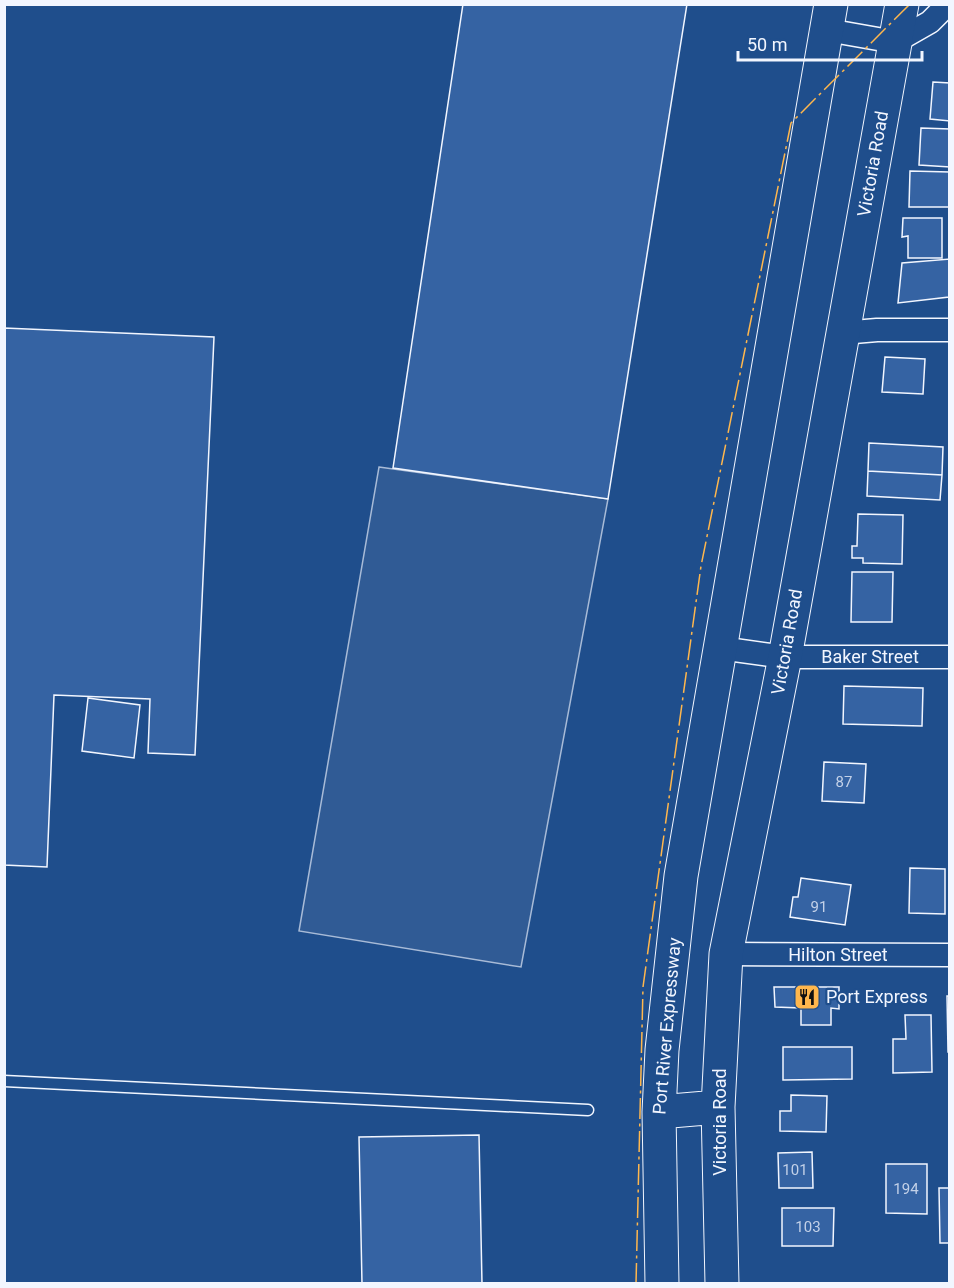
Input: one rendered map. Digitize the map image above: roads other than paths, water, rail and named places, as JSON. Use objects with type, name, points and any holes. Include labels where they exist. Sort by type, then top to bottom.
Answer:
[{"type":"highway","name":"Victoria Road","points":[[722,1284],[718,1107],[726,954],[785,657],[902,4]]},
{"type":"highway","points":[[720,648],[829,17]]},
{"type":"highway","name":"Port River Expressway","points":[[662,1284],[659,1112],[662,1050],[681,876],[720,648]]},
{"type":"highway","points":[[659,1112],[718,1107]]},
{"type":"street","points":[[829,17],[895,42],[930,22],[948,4]]},
{"type":"street","points":[[842,333],[877,330],[950,330]]},
{"type":"street","name":"Baker Street","points":[[720,648],[785,657],[950,657]]},
{"type":"street","name":"Hilton Street","points":[[726,954],[950,955]]},
{"type":"lane","points":[[4,1081],[588,1110]]},
{"type":"place","name":"Port Express","points":[[807,997]]}]
